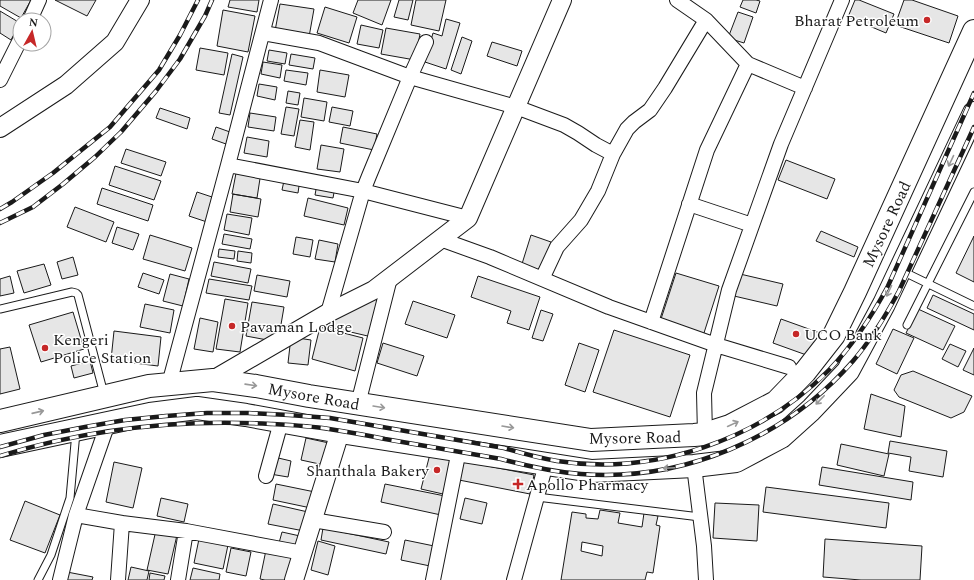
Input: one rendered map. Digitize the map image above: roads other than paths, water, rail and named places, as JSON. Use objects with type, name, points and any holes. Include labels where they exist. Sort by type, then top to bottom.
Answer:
[{"type":"highway","name":"Mysore Road","points":[[0,421],[149,386],[212,380],[591,440],[705,434],[730,426],[776,402],[805,372],[834,335],[974,32]]},
{"type":"highway","name":"Mysore Road","points":[[0,446],[150,414],[196,408],[592,471],[694,466],[736,461],[781,437],[811,410],[848,371],[884,304],[967,135],[974,113]]},
{"type":"street","points":[[34,12],[39,0]]},
{"type":"street","points":[[0,128],[66,85],[116,42],[140,0]]},
{"type":"street","points":[[169,384],[271,0]]},
{"type":"street","points":[[212,380],[328,313],[374,290],[468,218],[562,0]]},
{"type":"street","points":[[677,0],[706,20],[748,64],[805,88]]},
{"type":"street","points":[[705,434],[704,393],[729,290],[781,144],[842,0]]},
{"type":"street","points":[[542,279],[557,247],[581,220],[594,197],[613,154],[627,129],[650,110],[706,20]]},
{"type":"street","points":[[263,33],[319,43],[410,76],[516,107],[564,125],[613,154]]},
{"type":"street","points":[[328,313],[363,191],[410,76],[426,42]]},
{"type":"street","points":[[0,80],[14,52]]},
{"type":"street","points":[[652,322],[707,150],[748,64]]},
{"type":"street","points":[[228,165],[363,191],[468,218]]},
{"type":"street","points":[[689,204],[752,225]]},
{"type":"street","points":[[440,240],[490,257],[609,307],[716,345],[789,367]]},
{"type":"street","points":[[358,404],[390,278]]},
{"type":"street","points":[[266,476],[282,422]]},
{"type":"street","points":[[60,580],[76,515],[108,423]]},
{"type":"street","points":[[294,580],[340,432]]},
{"type":"street","points":[[433,580],[459,450]]},
{"type":"street","points":[[514,580],[546,464]]},
{"type":"street","points":[[694,466],[704,546],[706,580]]},
{"type":"street","points":[[76,515],[122,523],[186,531],[303,553]]},
{"type":"street","points":[[313,520],[384,532]]},
{"type":"street","points":[[118,580],[122,523]]},
{"type":"street","points":[[178,580],[186,531]]},
{"type":"lane","points":[[907,325],[974,192]]},
{"type":"lane","points":[[900,270],[974,306]]},
{"type":"lane","points":[[0,309],[72,292],[76,293],[78,295],[104,396]]},
{"type":"lane","points":[[38,580],[51,555],[70,498],[76,430]]},
{"type":"lane","points":[[537,497],[700,517]]},
{"type":"railway","points":[[0,209],[53,173],[110,127],[159,70],[180,35],[198,0]]},
{"type":"railway","points":[[0,223],[33,207],[95,157],[121,132],[156,91],[180,59],[205,16],[212,0]]},
{"type":"railway","points":[[0,447],[44,435],[125,420],[207,413],[248,413],[330,418],[504,448],[557,461],[594,464],[631,463],[667,457],[704,447],[738,434],[771,416],[801,395],[829,370],[854,340],[869,319],[888,286],[974,93]]},
{"type":"railway","points":[[0,456],[66,439],[134,428],[202,423],[237,423],[293,425],[329,429],[501,459],[551,470],[581,474],[619,475],[657,471],[694,462],[730,449],[764,433],[797,412],[826,388],[853,361],[878,327],[899,291],[974,127]]},
{"type":"place","name":"Bharat Petroleum","points":[[927,20]]},
{"type":"place","name":"Pavaman Lodge","points":[[232,326]]},
{"type":"place","name":"UCO Bank","points":[[796,334]]},
{"type":"place","name":"Kengeri Police Station","points":[[45,348]]},
{"type":"place","name":"Shanthala Bakery","points":[[437,470]]},
{"type":"place","name":"Apollo Pharmacy","points":[[518,484]]}]
